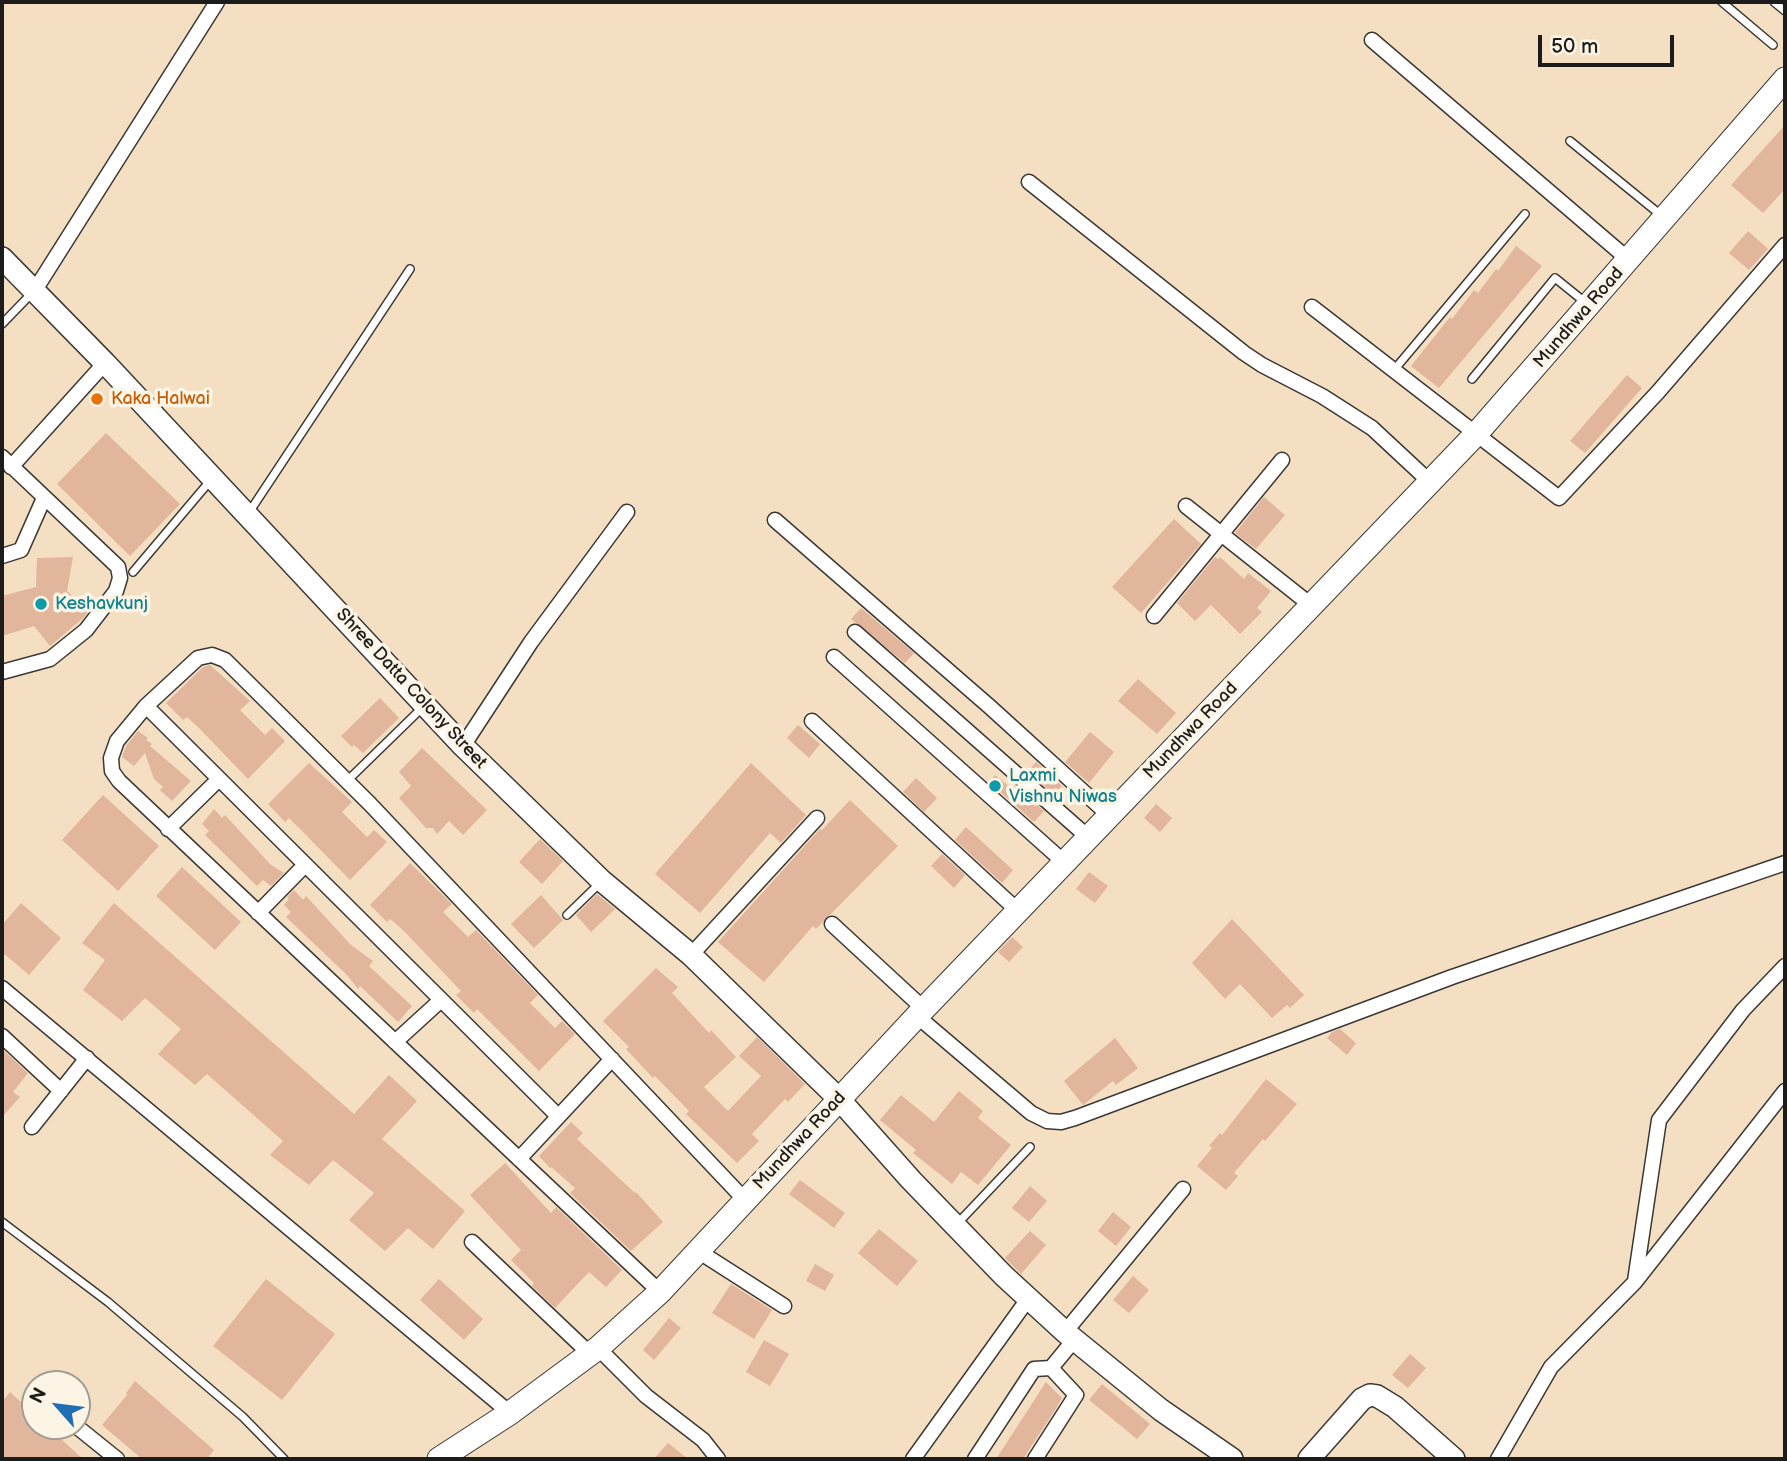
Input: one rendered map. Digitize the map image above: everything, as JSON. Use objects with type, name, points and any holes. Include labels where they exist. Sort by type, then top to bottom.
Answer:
[{"type":"main road","name":"Mundhwa Road","points":[[439,1459],[510,1413],[594,1351],[660,1292],[839,1098],[1477,433],[1785,79]]},
{"type":"street","points":[[36,290],[217,2]]},
{"type":"street","points":[[1372,40],[1629,260]]},
{"type":"street","points":[[1029,181],[1244,353],[1322,396],[1372,428],[1430,482]]},
{"type":"street","points":[[1312,307],[1559,498],[1658,392],[1785,245]]},
{"type":"street","name":"Shree Datta Colony Street","points":[[2,258],[105,363],[463,746],[602,881],[691,955],[839,1098],[955,1226],[1028,1299],[1161,1410],[1232,1459]]},
{"type":"street","points":[[2,671],[50,659],[86,630],[116,591],[120,578],[118,567],[7,462],[105,363]]},
{"type":"street","points":[[1154,616],[1282,460]]},
{"type":"street","points":[[2,556],[21,550],[44,498]]},
{"type":"street","points":[[1186,506],[1312,606]]},
{"type":"street","points":[[463,746],[531,642],[627,512]]},
{"type":"street","points":[[775,520],[990,707],[1110,816]]},
{"type":"street","points":[[855,632],[1089,838]]},
{"type":"street","points":[[660,1292],[119,781],[112,771],[111,758],[117,741],[146,706],[198,657],[212,655],[225,660],[347,781],[745,1200]]},
{"type":"street","points":[[834,657],[1065,863]]},
{"type":"street","points":[[146,706],[558,1116]]},
{"type":"street","points":[[812,721],[1018,911]]},
{"type":"street","points":[[168,828],[219,779]]},
{"type":"street","points":[[691,955],[817,818]]},
{"type":"street","points":[[832,924],[921,1012],[1031,1112],[1047,1121],[1061,1122],[1452,977],[1785,863]]},
{"type":"street","points":[[258,913],[305,865]]},
{"type":"street","points":[[1635,1282],[1660,1120],[1743,1010],[1785,966]]},
{"type":"street","points":[[2,988],[510,1413]]},
{"type":"street","points":[[395,1042],[441,1000]]},
{"type":"street","points":[[2,1036],[61,1091]]},
{"type":"street","points":[[32,1127],[88,1058]]},
{"type":"street","points":[[519,1159],[612,1059]]},
{"type":"street","points":[[1497,1459],[1551,1367],[1635,1282],[1785,1091]]},
{"type":"street","points":[[1051,1368],[1070,1336],[1183,1189]]},
{"type":"street","points":[[472,1242],[646,1396],[704,1440],[718,1459]]},
{"type":"street","points":[[698,1251],[784,1306]]},
{"type":"street","points":[[913,1459],[1028,1299]]},
{"type":"street","points":[[975,1459],[1034,1369],[1051,1368]]},
{"type":"street","points":[[1035,1459],[1076,1395],[1051,1368]]},
{"type":"street","points":[[1309,1459],[1362,1398],[1370,1395],[1377,1396],[1395,1407],[1454,1459]]},
{"type":"street","points":[[91,1438],[117,1459]]},
{"type":"lane","points":[[1722,2],[1773,45]]},
{"type":"lane","points":[[1774,2],[1785,11]]},
{"type":"lane","points":[[1570,141],[1665,219]]},
{"type":"lane","points":[[1394,370],[1525,215]]},
{"type":"lane","points":[[247,515],[410,269]]},
{"type":"lane","points":[[1472,379],[1555,278],[1590,305]]},
{"type":"lane","points":[[2,324],[36,290]]},
{"type":"lane","points":[[133,572],[212,478]]},
{"type":"lane","points":[[347,781],[425,705]]},
{"type":"lane","points":[[567,915],[602,881]]},
{"type":"lane","points":[[955,1226],[1030,1147]]},
{"type":"lane","points":[[2,1222],[119,1311],[243,1417],[284,1459]]},
{"type":"building","points":[[1785,125],[1785,189],[1763,213],[1731,185]]},
{"type":"building","points":[[1748,231],[1768,249],[1749,270],[1729,253]]},
{"type":"building","points":[[1516,246],[1542,266],[1439,388],[1411,366],[1474,290],[1478,293],[1496,269],[1498,271]]},
{"type":"building","points":[[1627,375],[1642,388],[1585,453],[1570,441]]},
{"type":"building","points":[[106,433],[180,504],[130,556],[57,484]]},
{"type":"building","points":[[1264,497],[1285,515],[1256,549],[1235,533]]},
{"type":"building","points":[[1174,519],[1201,544],[1141,613],[1112,587]]},
{"type":"building","name":"Keshavkunj","points":[[73,557],[67,591],[89,611],[82,619],[50,646],[34,626],[2,636],[2,596],[36,587],[37,558]]},
{"type":"building","points":[[1215,557],[1220,557],[1244,579],[1248,573],[1271,591],[1257,608],[1262,612],[1240,634],[1211,605],[1195,621],[1177,603]]},
{"type":"building","points":[[861,608],[914,653],[905,663],[851,619]]},
{"type":"building","points":[[210,665],[250,701],[240,710],[265,735],[272,728],[285,741],[248,779],[200,729],[187,717],[183,720],[166,703],[203,667]]},
{"type":"building","points":[[1138,679],[1176,713],[1157,734],[1118,701]]},
{"type":"building","points":[[380,698],[399,718],[363,753],[341,736]]},
{"type":"building","points":[[798,725],[820,744],[809,758],[787,738]]},
{"type":"building","points":[[138,731],[148,738],[146,740],[152,744],[150,746],[191,781],[172,801],[160,790],[163,787],[154,779],[145,753],[134,766],[122,757],[126,746]]},
{"type":"building","points":[[1090,732],[1114,752],[1089,783],[1065,762]]},
{"type":"building","points":[[422,748],[487,810],[463,835],[449,821],[437,834],[433,828],[426,828],[399,798],[411,786],[399,772]]},
{"type":"building","points":[[1036,762],[1062,786],[1054,795],[1028,771]]},
{"type":"building","points":[[309,763],[352,802],[342,812],[367,837],[374,830],[387,842],[350,880],[289,818],[285,822],[268,804]]},
{"type":"building","points":[[751,763],[806,815],[781,843],[770,833],[700,913],[655,874]]},
{"type":"building","points":[[995,775],[1012,789],[1015,786],[1044,811],[1034,822],[989,782]]},
{"type":"building","points":[[916,778],[937,798],[924,812],[903,792]]},
{"type":"building","points":[[103,795],[159,846],[118,891],[62,840]]},
{"type":"building","points":[[850,800],[898,846],[816,929],[813,926],[764,982],[718,942],[820,829],[822,830]]},
{"type":"building","points":[[1156,804],[1172,818],[1160,832],[1144,818]]},
{"type":"building","points":[[214,809],[222,818],[225,815],[270,864],[284,873],[271,886],[263,880],[257,886],[205,835],[209,831],[202,824]]},
{"type":"building","points":[[966,827],[1013,870],[1002,883],[955,840]]},
{"type":"building","points":[[540,839],[563,861],[542,884],[519,862]]},
{"type":"building","points":[[942,854],[965,875],[954,888],[931,866]]},
{"type":"building","points":[[410,863],[452,904],[443,912],[468,937],[476,930],[538,995],[530,1003],[555,1028],[562,1021],[575,1034],[539,1071],[477,1009],[474,1013],[456,995],[461,991],[404,931],[390,919],[387,922],[370,905]]},
{"type":"building","points":[[182,867],[241,922],[215,950],[156,896]]},
{"type":"building","points":[[1089,872],[1108,886],[1095,903],[1076,889]]},
{"type":"building","points":[[294,890],[303,900],[306,896],[351,945],[373,961],[369,966],[412,1006],[398,1022],[360,986],[358,989],[347,975],[286,917],[291,912],[284,905]]},
{"type":"building","points":[[597,894],[615,909],[591,932],[576,915]]},
{"type":"building","points":[[541,895],[563,920],[534,948],[511,924]]},
{"type":"building","points":[[21,903],[61,938],[29,975],[2,952],[2,925]]},
{"type":"building","points":[[114,903],[354,1114],[389,1075],[417,1101],[382,1139],[465,1211],[433,1249],[408,1228],[385,1251],[349,1220],[374,1193],[333,1160],[309,1185],[270,1155],[283,1141],[207,1074],[195,1085],[158,1054],[181,1029],[145,998],[122,1021],[83,990],[105,960],[82,943]]},
{"type":"building","points":[[1232,919],[1304,995],[1290,1008],[1287,1005],[1272,1018],[1240,984],[1225,999],[1192,963]]},
{"type":"building","points":[[1012,937],[1023,947],[1009,962],[998,952]]},
{"type":"building","points":[[656,968],[678,987],[672,993],[709,1033],[711,1030],[736,1057],[704,1087],[728,1111],[761,1076],[739,1056],[757,1037],[805,1084],[788,1102],[785,1099],[752,1134],[759,1141],[737,1163],[686,1114],[689,1111],[655,1076],[653,1078],[626,1049],[629,1047],[603,1021]]},
{"type":"building","points":[[1340,1029],[1356,1043],[1347,1055],[1327,1038]]},
{"type":"building","points":[[1115,1038],[1138,1068],[1116,1085],[1113,1081],[1083,1105],[1064,1081]]},
{"type":"building","points":[[2,1049],[28,1073],[13,1092],[20,1097],[2,1117]]},
{"type":"building","points":[[1266,1079],[1297,1104],[1234,1173],[1238,1176],[1226,1190],[1197,1166],[1212,1148],[1209,1146],[1220,1133],[1222,1135]]},
{"type":"building","points":[[959,1091],[983,1111],[978,1118],[1011,1145],[978,1185],[961,1172],[952,1184],[913,1153],[916,1150],[880,1120],[901,1095],[934,1122]]},
{"type":"building","points":[[571,1122],[583,1133],[577,1139],[636,1192],[663,1222],[631,1251],[570,1193],[575,1188],[539,1156]]},
{"type":"building","points":[[505,1163],[551,1213],[556,1207],[622,1270],[606,1287],[589,1272],[555,1308],[532,1286],[534,1283],[511,1260],[521,1250],[470,1195]]},
{"type":"building","points":[[800,1180],[845,1213],[834,1228],[789,1194]]},
{"type":"building","points":[[1030,1186],[1047,1201],[1029,1222],[1012,1208]]},
{"type":"building","points":[[1113,1212],[1131,1227],[1116,1246],[1098,1231]]},
{"type":"building","points":[[879,1229],[918,1261],[897,1286],[858,1253]]},
{"type":"building","points":[[1030,1231],[1046,1245],[1021,1274],[1005,1258]]},
{"type":"building","points":[[815,1264],[834,1275],[825,1291],[806,1281]]},
{"type":"building","points":[[1133,1276],[1149,1290],[1129,1313],[1113,1300]]},
{"type":"building","points":[[266,1279],[335,1334],[282,1400],[213,1346]]},
{"type":"building","points":[[439,1279],[483,1319],[464,1340],[420,1300]]},
{"type":"building","points":[[731,1284],[772,1310],[754,1339],[712,1313]]},
{"type":"building","points":[[669,1318],[681,1328],[654,1360],[643,1350]]},
{"type":"building","points":[[764,1340],[789,1354],[770,1386],[746,1372]]},
{"type":"building","points":[[1410,1354],[1426,1368],[1408,1388],[1392,1375]]},
{"type":"building","points":[[135,1381],[214,1450],[207,1459],[142,1459],[102,1425]]},
{"type":"building","points":[[1046,1382],[1062,1398],[1055,1410],[1023,1459],[996,1459]]},
{"type":"building","points":[[1102,1384],[1150,1424],[1137,1439],[1089,1400]]},
{"type":"building","points":[[10,1392],[21,1402],[21,1440],[62,1440],[83,1459],[2,1459],[2,1402]]},
{"type":"building","points":[[668,1443],[688,1459],[654,1459]]},
{"type":"place","name":"Kaka Halwai","points":[[97,399]]},
{"type":"place","name":"Keshavkunj","points":[[41,604]]},
{"type":"place","name":"Laxmi Vishnu Niwas","points":[[995,786]]}]
